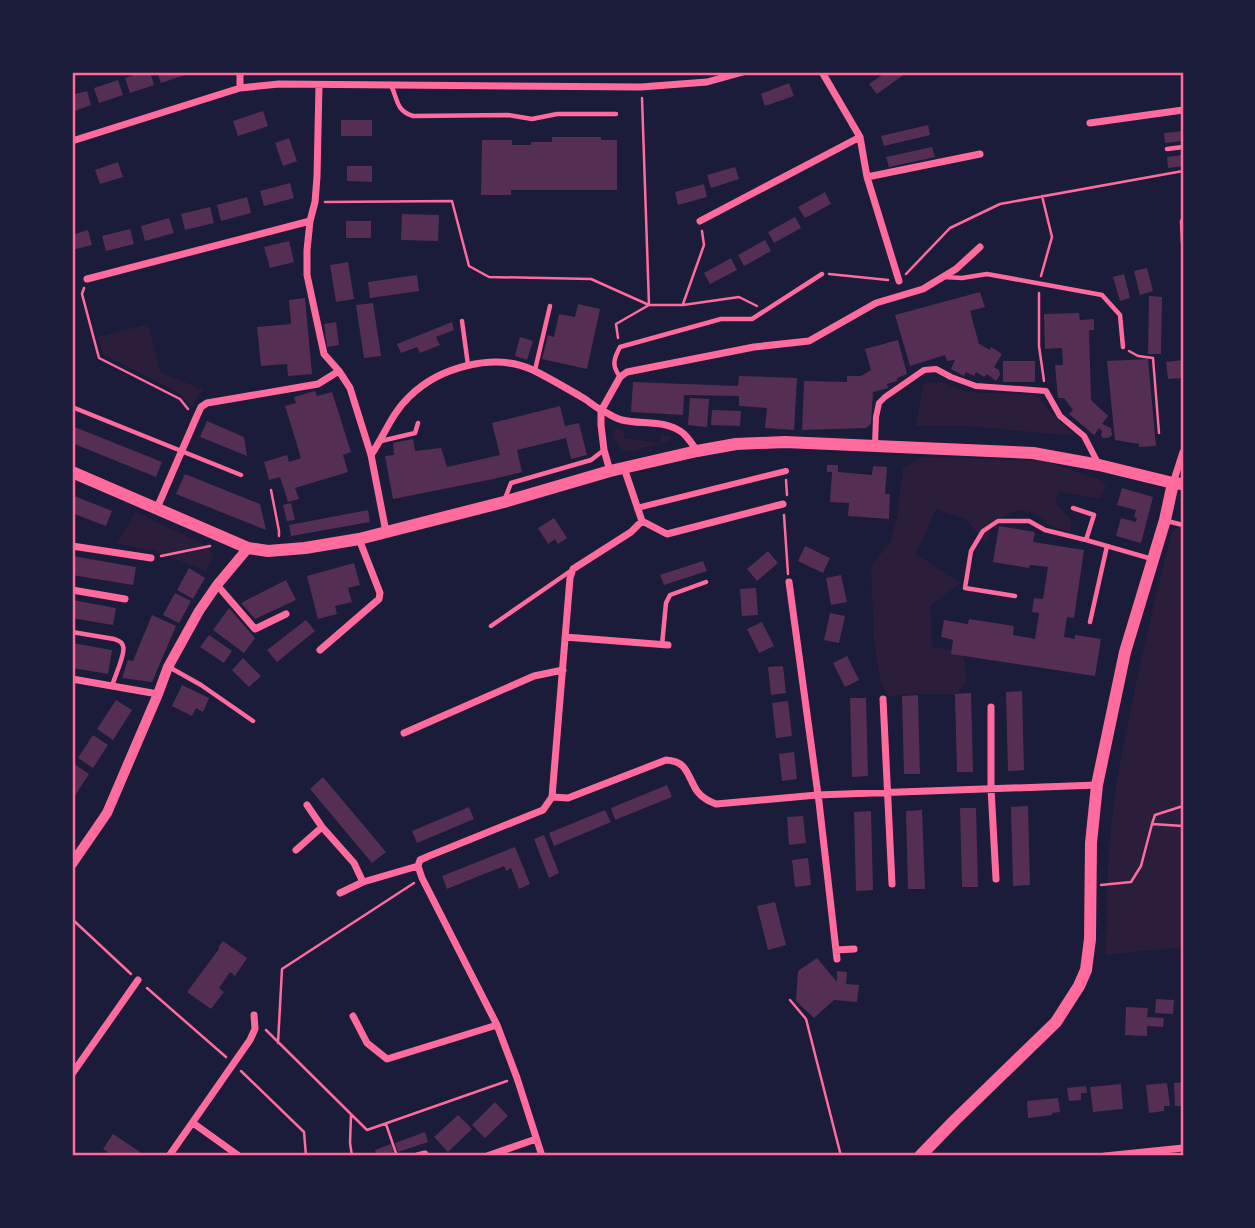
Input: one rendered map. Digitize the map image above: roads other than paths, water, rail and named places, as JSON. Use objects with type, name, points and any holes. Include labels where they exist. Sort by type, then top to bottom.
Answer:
[{"type":"main road","points":[[72,472],[248,548],[264,551],[306,548],[359,539],[504,502],[610,471],[736,444],[785,442],[1033,453],[1178,483],[1125,652],[1097,785],[1091,843],[1090,939],[1086,970],[1065,1011],[1056,1022],[921,1156]]},
{"type":"street","points":[[240,72],[240,89]]},
{"type":"street","points":[[72,141],[240,89],[279,84],[641,87],[707,82],[743,72]]},
{"type":"street","points":[[822,72],[860,137],[867,177],[899,281]]},
{"type":"street","points":[[319,85],[315,202],[310,221],[307,275],[324,354],[350,388],[370,454],[386,532]]},
{"type":"street","points":[[1090,123],[1183,110]]},
{"type":"street","points":[[700,221],[860,137]]},
{"type":"street","points":[[867,177],[980,154]]},
{"type":"street","points":[[87,279],[310,221]]},
{"type":"street","points":[[610,471],[604,450],[601,411],[620,377],[627,372],[754,347],[809,341],[876,303],[923,289],[956,269],[980,247]]},
{"type":"street","points":[[370,454],[408,397],[431,380],[468,366],[497,363],[520,365],[534,371],[601,411],[622,420],[669,426],[683,433],[697,451]]},
{"type":"street","points":[[875,445],[879,403],[924,370],[936,369],[976,386],[1046,391],[1060,416],[1084,436],[1099,465]]},
{"type":"street","points":[[157,508],[201,407],[207,403],[318,383],[339,371]]},
{"type":"street","points":[[1178,483],[1183,452]]},
{"type":"street","points":[[624,468],[642,522],[667,534],[783,504]]},
{"type":"street","points":[[638,508],[786,471]]},
{"type":"street","points":[[542,1156],[497,1025],[418,866],[420,860],[543,810],[552,797],[570,578],[573,569],[642,522]]},
{"type":"street","points":[[320,650],[379,599],[380,593],[359,539]]},
{"type":"street","points":[[72,546],[151,558]]},
{"type":"street","points":[[72,864],[107,813],[168,667],[199,611],[248,548]]},
{"type":"street","points":[[789,582],[837,955],[854,949]]},
{"type":"street","points":[[217,586],[255,629],[286,614]]},
{"type":"street","points":[[72,590],[125,599]]},
{"type":"street","points":[[565,637],[665,645]]},
{"type":"street","points":[[404,733],[534,676],[563,670]]},
{"type":"street","points":[[72,679],[158,694]]},
{"type":"street","points":[[883,699],[892,884]]},
{"type":"street","points":[[991,707],[991,788],[996,879]]},
{"type":"street","points":[[552,797],[568,798],[666,760],[681,764],[703,798],[716,804],[817,795],[1097,785]]},
{"type":"street","points":[[307,805],[322,827],[354,863],[363,882]]},
{"type":"street","points":[[296,850],[322,827]]},
{"type":"street","points":[[340,892],[363,882],[418,866]]},
{"type":"street","points":[[72,1074],[138,980]]},
{"type":"street","points":[[169,1156],[250,1040],[255,1029],[254,1015]]},
{"type":"street","points":[[353,1016],[367,1044],[387,1059],[497,1025]]},
{"type":"street","points":[[193,1123],[239,1156]]},
{"type":"street","points":[[487,1156],[536,1139]]},
{"type":"street","points":[[1105,1156],[1183,1149]]},
{"type":"lane","points":[[391,85],[399,107],[413,116],[508,116],[532,119],[557,114],[616,114]]},
{"type":"lane","points":[[1167,149],[1183,147]]},
{"type":"lane","points":[[1182,221],[1183,243]]},
{"type":"lane","points":[[620,377],[615,369],[615,357],[620,347],[720,319],[752,319],[822,274]]},
{"type":"lane","points":[[943,277],[962,278],[987,274],[1102,295],[1119,315],[1123,347]]},
{"type":"lane","points":[[534,371],[550,306]]},
{"type":"lane","points":[[462,321],[468,366]]},
{"type":"lane","points":[[72,407],[241,475]]},
{"type":"lane","points":[[380,442],[415,433],[418,423]]},
{"type":"lane","points":[[504,502],[511,483],[592,460],[604,450]]},
{"type":"lane","points":[[1073,508],[1094,515],[1086,540]]},
{"type":"lane","points":[[1165,520],[1183,525]]},
{"type":"lane","points":[[1015,596],[965,588],[971,551],[983,531],[998,521],[1029,521],[1045,530],[1153,560]]},
{"type":"lane","points":[[1090,622],[1107,547]]},
{"type":"lane","points":[[491,626],[573,569]]},
{"type":"lane","points":[[665,645],[666,603],[670,595],[705,582]]},
{"type":"lane","points":[[72,632],[114,639],[123,646],[123,654],[112,686]]},
{"type":"lane","points":[[168,667],[201,685],[253,721]]}]
